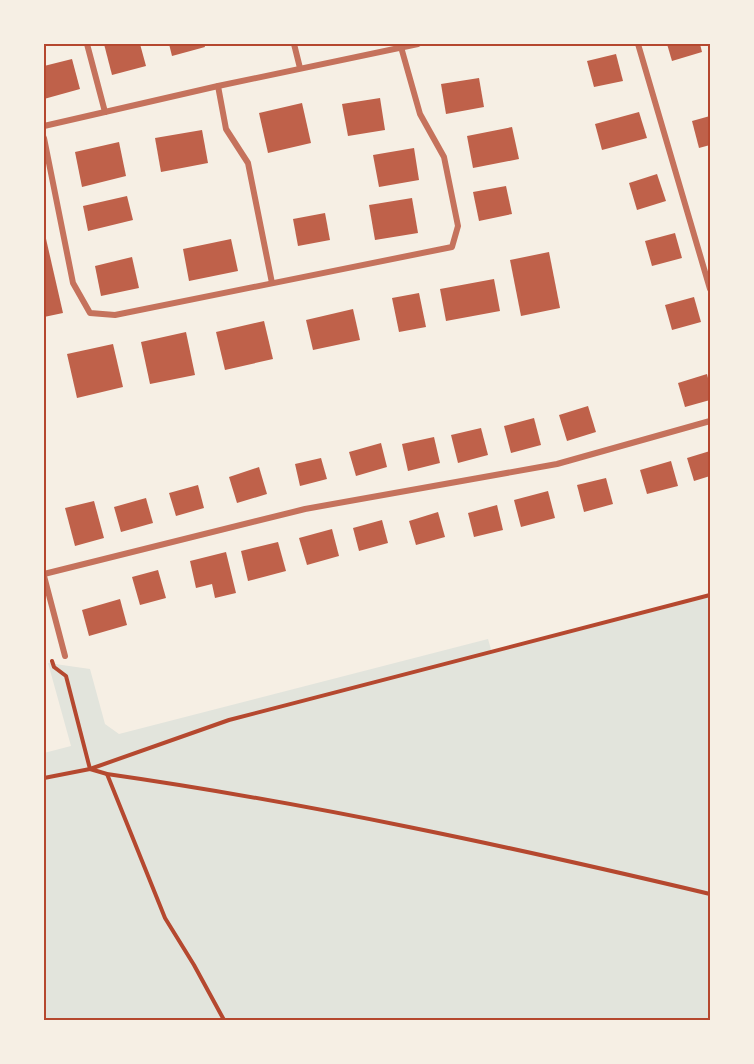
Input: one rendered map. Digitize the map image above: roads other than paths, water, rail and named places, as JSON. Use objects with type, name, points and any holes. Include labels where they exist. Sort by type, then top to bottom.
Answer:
[{"type":"street","points":[[87,44],[105,112]]},
{"type":"street","points":[[294,44],[300,68]]},
{"type":"street","points":[[44,126],[300,68],[418,44]]},
{"type":"street","points":[[638,44],[711,289]]},
{"type":"street","points":[[44,138],[74,283],[90,313],[116,315],[452,248],[458,226],[444,157],[420,114],[401,47]]},
{"type":"street","points":[[218,86],[226,129],[248,163],[272,283]]},
{"type":"street","points":[[65,656],[44,575],[305,509],[557,464],[711,421]]}]
